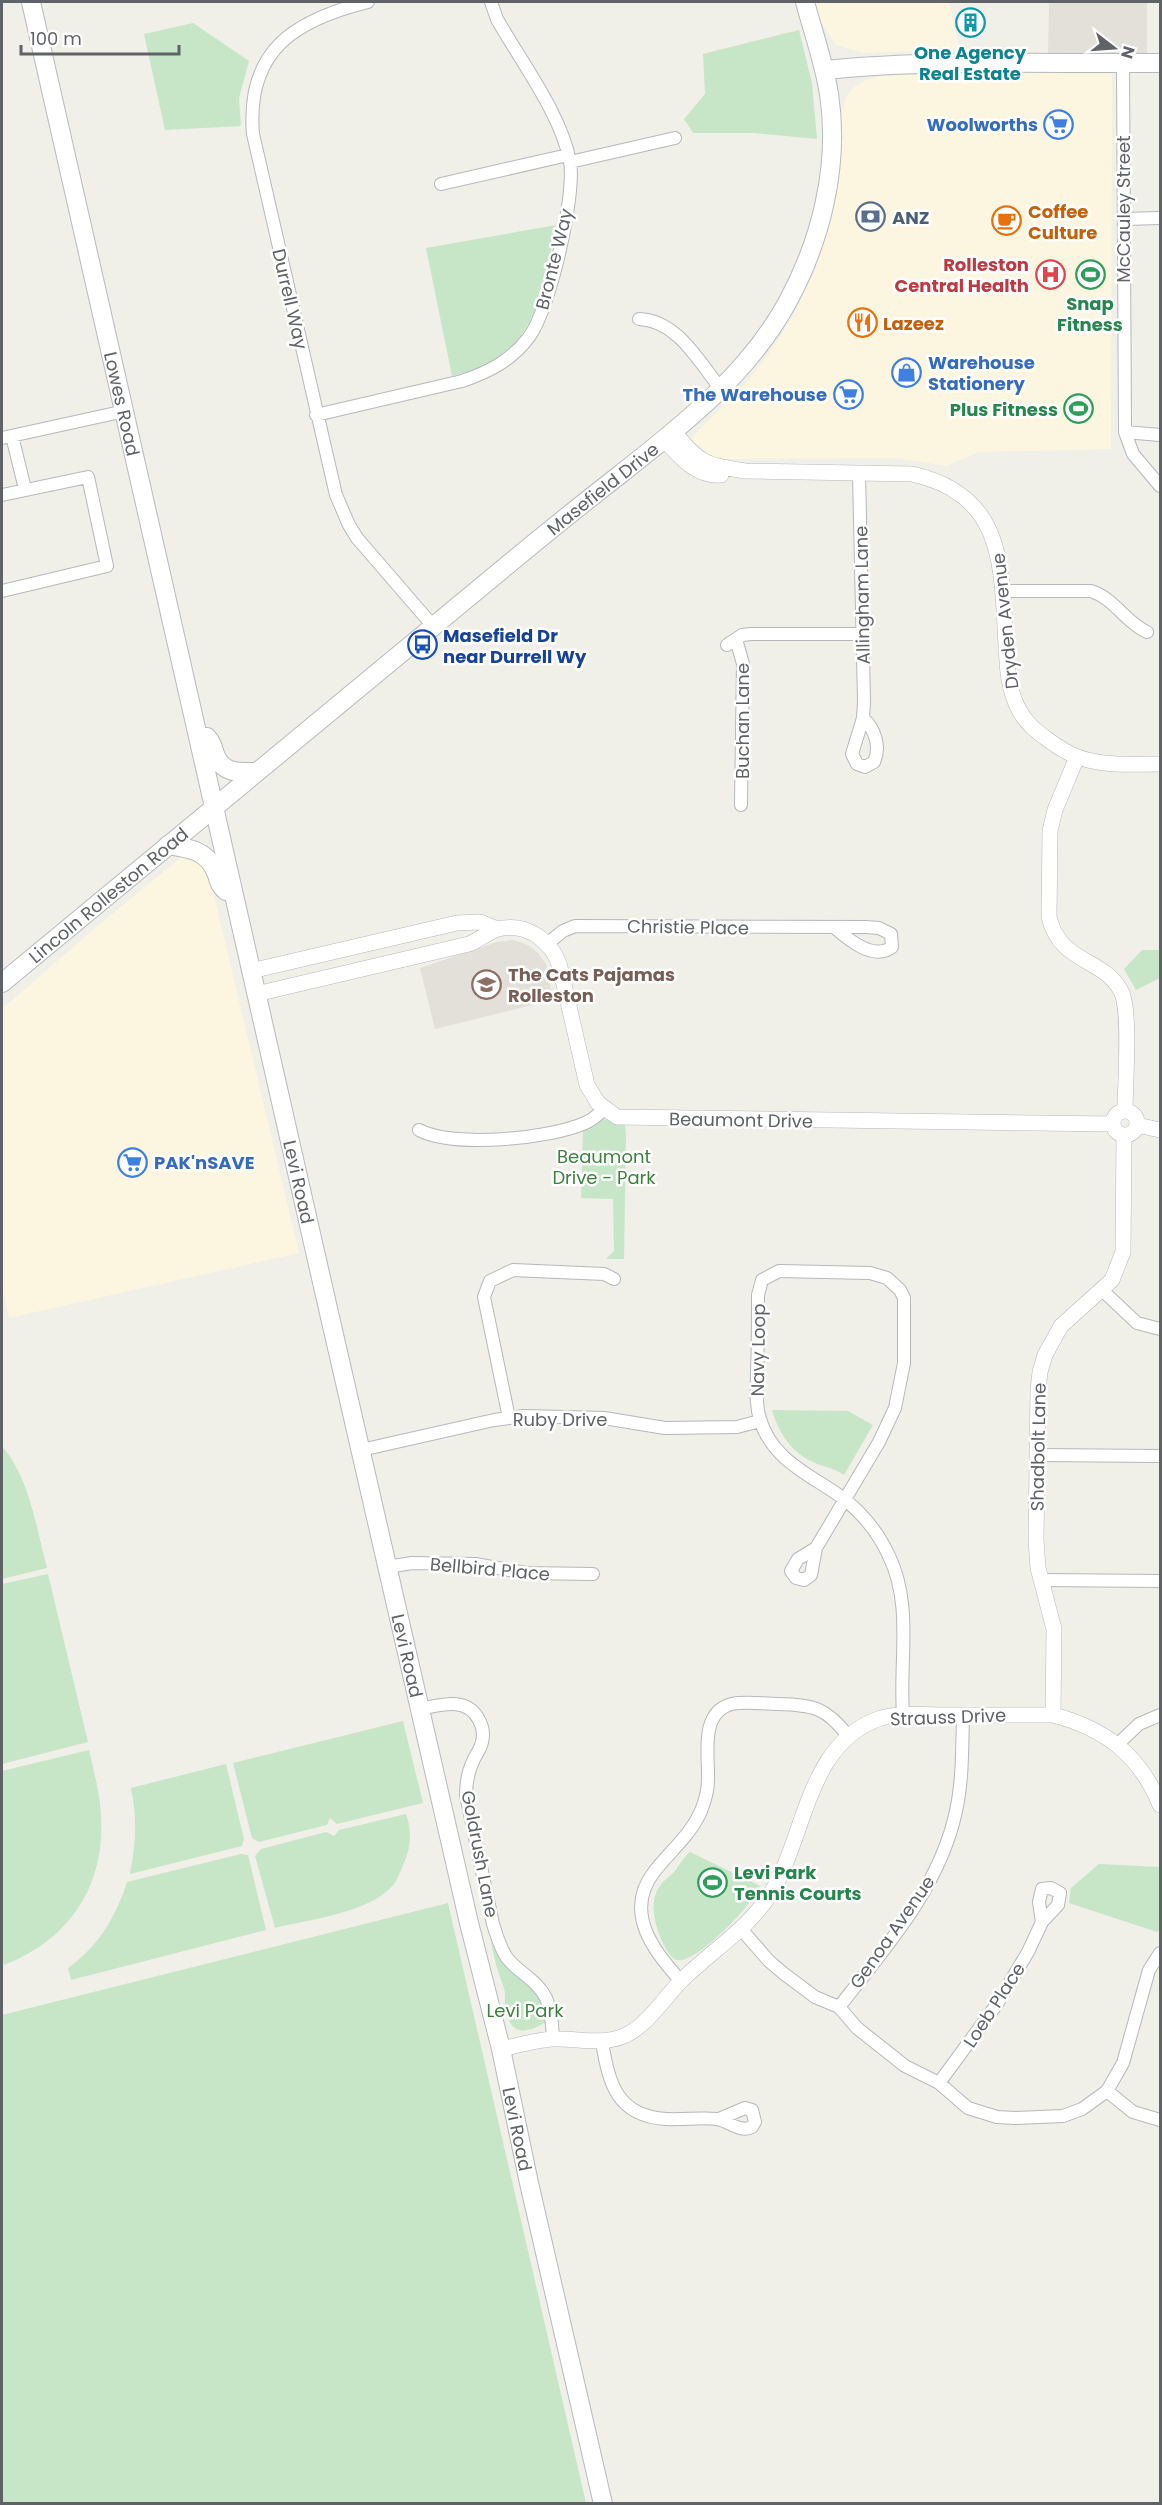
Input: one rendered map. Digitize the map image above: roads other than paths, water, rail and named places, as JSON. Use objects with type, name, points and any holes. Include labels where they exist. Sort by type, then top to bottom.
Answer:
[{"type":"main road","name":"Lowes Road","points":[[31,2],[214,807]]},
{"type":"main road","name":"Masefield Drive","points":[[214,807],[433,626],[669,436],[721,389],[770,332],[796,284],[819,229],[831,152],[831,119],[825,70],[805,2]]},
{"type":"main road","points":[[825,70],[862,66],[1161,63]]},
{"type":"main road","points":[[197,727],[212,743],[220,765],[227,770],[256,772]]},
{"type":"main road","name":"Lincoln Rolleston Road","points":[[2,983],[214,807]]},
{"type":"main road","name":"Levi Road","points":[[214,807],[469,1923],[501,2049],[529,2183],[603,2504]]},
{"type":"main road","points":[[168,845],[188,848],[207,857],[213,864],[220,886],[234,897]]},
{"type":"street","name":"Durrell Way","points":[[368,2],[320,16],[292,32],[272,52],[257,79],[253,96],[253,134],[333,485],[349,525],[357,538],[433,626]]},
{"type":"street","name":"Bronte Way","points":[[316,415],[462,381],[499,366],[530,336],[542,314],[566,217],[569,159],[555,121],[497,19],[491,2]]},
{"type":"street","name":"McCauley Street","points":[[1123,63],[1125,432],[1133,454],[1161,486]]},
{"type":"street","points":[[441,184],[675,138]]},
{"type":"street","points":[[1124,219],[1161,218]]},
{"type":"street","points":[[639,320],[658,322],[674,332],[721,389]]},
{"type":"street","points":[[25,489],[7,437],[124,411]]},
{"type":"street","points":[[1125,432],[1161,435]]},
{"type":"street","name":"Dryden Avenue","points":[[669,436],[707,464],[745,471],[919,476],[944,485],[963,498],[979,514],[994,540],[1001,563],[1008,678],[1019,712],[1029,726],[1077,757],[1102,763],[1161,764]]},
{"type":"street","name":"Allingham Lane","points":[[859,473],[863,718]]},
{"type":"street","points":[[2,495],[88,477],[107,566],[2,591]]},
{"type":"street","points":[[1003,591],[1097,592],[1133,625],[1147,632]]},
{"type":"street","name":"Buchan Lane","points":[[741,805],[743,664],[731,642],[751,634],[862,634]]},
{"type":"street","points":[[1077,757],[1052,820],[1049,840],[1049,917],[1052,928],[1063,946],[1107,976],[1121,991],[1126,1008],[1125,1111]]},
{"type":"street","points":[[251,971],[470,921],[480,922],[497,929],[523,930],[548,943],[560,967],[587,1085],[592,1096],[603,1109],[588,1122],[578,1126],[519,1138],[491,1140],[439,1138],[419,1130]]},
{"type":"street","name":"Christie Place","points":[[548,943],[563,931],[575,926],[835,928]]},
{"type":"street","points":[[256,994],[468,944],[497,929]]},
{"type":"street","points":[[380,941],[384,963]]},
{"type":"street","name":"Beaumont Drive","points":[[603,1109],[626,1119],[1113,1124]]},
{"type":"street","points":[[1125,1111],[1134,1115],[1137,1125],[1133,1133],[1124,1136],[1115,1131],[1113,1124],[1118,1114],[1125,1111]]},
{"type":"street","points":[[1137,1125],[1161,1130]]},
{"type":"street","name":"Shadbolt Lane","points":[[1053,1715],[1054,1629],[1041,1580],[1036,1540],[1038,1390],[1045,1355],[1061,1326],[1103,1290],[1117,1270],[1123,1252],[1124,1136]]},
{"type":"street","points":[[509,1418],[484,1298],[490,1281],[513,1270],[604,1274],[614,1279]]},
{"type":"street","name":"Navy Loop","points":[[845,1500],[888,1425],[900,1392],[904,1363],[905,1307],[900,1290],[895,1284],[887,1278],[870,1273],[779,1271],[762,1280],[758,1307],[757,1402],[760,1421],[774,1447],[783,1457],[845,1500],[874,1530],[895,1570],[902,1604],[903,1714]]},
{"type":"street","points":[[1103,1290],[1137,1323],[1152,1329],[1161,1329]]},
{"type":"street","name":"Ruby Drive","points":[[361,1450],[509,1418],[604,1418],[649,1426],[677,1428],[737,1427],[760,1421]]},
{"type":"street","points":[[1037,1455],[1161,1456]]},
{"type":"street","points":[[816,1548],[845,1500]]},
{"type":"street","name":"Bellbird Place","points":[[387,1567],[412,1563],[475,1564],[526,1573],[593,1574]]},
{"type":"street","points":[[1041,1580],[1161,1581]]},
{"type":"street","name":"Goldrush Lane","points":[[420,1709],[446,1703],[461,1704],[472,1711],[480,1722],[482,1744],[468,1774],[466,1795],[493,1924],[498,1941],[507,1958],[538,1986],[546,1998],[551,2012],[553,2039]]},
{"type":"street","points":[[681,1981],[651,1945],[644,1925],[642,1900],[648,1881],[687,1836],[702,1809],[708,1782],[708,1731],[712,1720],[720,1710],[731,1704],[803,1705],[830,1714],[848,1736]]},
{"type":"street","name":"Strauss Drive","points":[[501,2049],[553,2039],[602,2042],[636,2029],[681,1981],[741,1929],[772,1891],[821,1773],[830,1757],[848,1736],[874,1721],[903,1714],[1053,1715],[1083,1724],[1118,1744],[1143,1774],[1161,1805]]},
{"type":"street","name":"Genoa Avenue","points":[[839,2007],[918,1902],[943,1854],[957,1810],[963,1715]]},
{"type":"street","points":[[1118,1744],[1139,1724],[1161,1715]]},
{"type":"street","name":"Loeb Place","points":[[939,2083],[998,2004],[1028,1952],[1042,1922]]},
{"type":"street","points":[[741,1929],[769,1961],[792,1981],[815,1997],[839,2007],[868,2038],[914,2072],[939,2083],[968,2108],[997,2117],[1063,2116],[1082,2109],[1107,2091],[1123,2063],[1149,1970],[1161,1953]]},
{"type":"street","points":[[602,2042],[609,2078],[618,2095],[630,2108],[652,2117],[666,2119],[719,2119]]},
{"type":"street","points":[[1107,2091],[1133,2112],[1161,2120]]},
{"type":"place","name":"One Agency Real Estate","points":[[970,23]]},
{"type":"place","name":"Woolworths","points":[[1059,124]]},
{"type":"place","name":"ANZ","points":[[871,217]]},
{"type":"place","name":"Coffee Culture","points":[[1007,221]]},
{"type":"place","name":"Rolleston Central Health","points":[[1050,274]]},
{"type":"place","name":"Snap Fitness","points":[[1090,274]]},
{"type":"place","name":"Lazeez","points":[[862,323]]},
{"type":"place","name":"Warehouse Stationery","points":[[907,372]]},
{"type":"place","name":"The Warehouse","points":[[848,394]]},
{"type":"place","name":"Plus Fitness","points":[[1079,409]]},
{"type":"place","name":"Masefield Dr near Durrell Wy","points":[[422,645]]},
{"type":"place","name":"The Cats Pajamas Rolleston","points":[[487,984]]},
{"type":"place","name":"PAK'nSAVE","points":[[133,1162]]},
{"type":"place","name":"Levi Park Tennis Courts","points":[[713,1882]]},
{"type":"park label","name":"Beaumont Drive - Park","points":[[604,1166]]},
{"type":"park label","name":"Levi Park","points":[[525,2010]]}]
